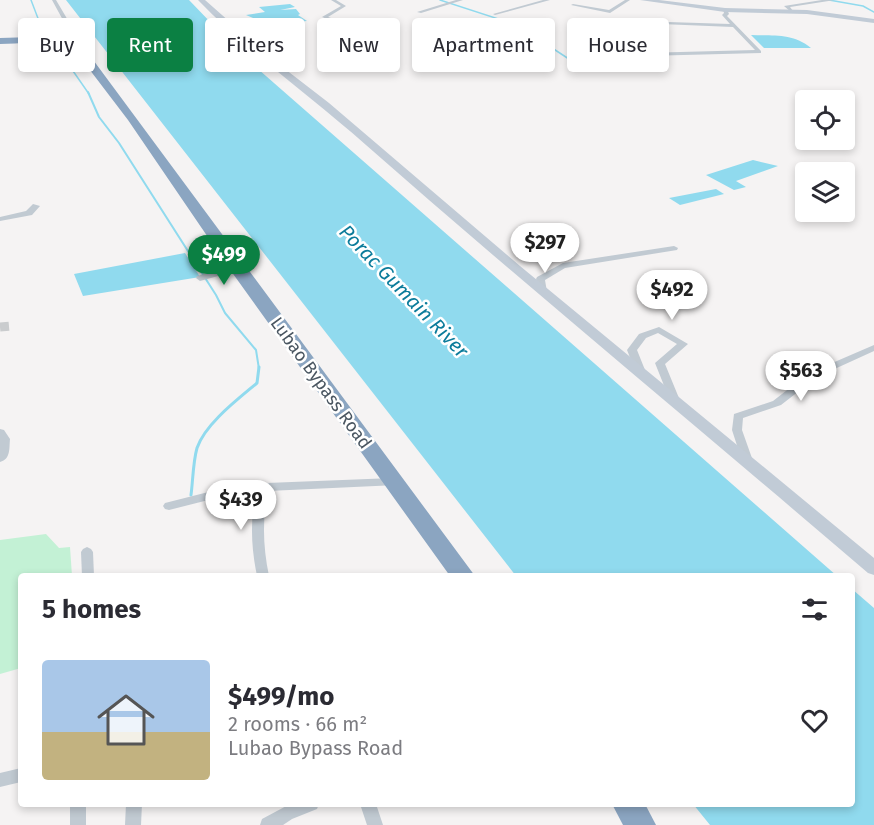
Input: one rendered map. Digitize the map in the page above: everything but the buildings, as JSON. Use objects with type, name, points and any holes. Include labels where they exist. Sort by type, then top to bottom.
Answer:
[{"type":"highway","points":[[0,41],[18,41]]},
{"type":"highway","name":"Lubao Bypass Road","points":[[95,71],[132,118],[237,268],[461,573]]},
{"type":"highway","points":[[629,807],[641,825]]},
{"type":"street","points":[[54,0],[64,18]]},
{"type":"street","points":[[201,0],[543,292],[640,370],[676,403],[874,567]]},
{"type":"street","points":[[327,18],[324,17],[344,6],[333,0]]},
{"type":"street","points":[[419,12],[461,0]]},
{"type":"street","points":[[495,14],[548,0]]},
{"type":"street","points":[[565,5],[579,0]]},
{"type":"street","points":[[610,12],[628,0]]},
{"type":"street","points":[[643,0],[724,10],[791,11],[874,21]]},
{"type":"street","points":[[791,11],[786,6],[830,1]]},
{"type":"street","points":[[565,5],[619,14]]},
{"type":"street","points":[[565,5],[576,12]]},
{"type":"street","points":[[669,54],[759,52],[724,15],[726,15],[724,10]]},
{"type":"street","points":[[669,23],[734,26]]},
{"type":"street","points":[[0,219],[29,213],[36,206]]},
{"type":"street","points":[[543,292],[540,279],[563,266],[674,248]]},
{"type":"street","points":[[203,277],[237,268]]},
{"type":"street","points":[[640,370],[632,350],[637,339],[659,330],[683,344],[660,363],[676,403]]},
{"type":"street","points":[[747,461],[737,430],[738,416],[777,403],[813,375],[873,348]]},
{"type":"street","points":[[0,432],[5,439],[3,455],[0,458]]},
{"type":"street","points":[[169,506],[240,488],[393,482]]},
{"type":"street","points":[[262,573],[256,547],[256,517],[263,486]]},
{"type":"street","points":[[87,552],[88,573]]},
{"type":"street","points":[[0,780],[18,776]]},
{"type":"street","points":[[78,807],[78,825]]},
{"type":"street","points":[[134,807],[134,825]]},
{"type":"street","points":[[268,825],[287,813],[303,807]]},
{"type":"street","points":[[369,807],[375,825]]},
{"type":"green space","points":[[46,534],[59,548],[70,547],[72,573],[18,573],[18,669],[0,674],[0,540]]},
{"type":"water","name":"Porac Gumain River","points":[[66,0],[189,0],[206,18],[205,72],[262,72],[834,573],[514,573],[122,72],[193,72],[193,18],[107,18],[107,52],[95,37],[95,18],[80,18]]},
{"type":"water","points":[[290,4],[295,7],[280,10],[296,9],[300,14],[298,15],[302,18],[253,18],[246,15],[265,12],[259,7]]},
{"type":"water","points":[[751,35],[790,38],[811,48],[764,48]]},
{"type":"water","points":[[753,160],[778,166],[736,181],[746,187],[734,190],[706,175]]},
{"type":"water","points":[[716,189],[724,194],[680,205],[669,198]]},
{"type":"water","points":[[185,253],[200,277],[83,296],[74,274]]},
{"type":"water","points":[[855,592],[874,608],[874,825],[710,825],[695,807],[855,807]]},
{"type":"waterway","points":[[31,0],[38,18]]},
{"type":"waterway","points":[[440,0],[517,25],[567,58]]},
{"type":"waterway","points":[[829,0],[863,6],[874,12]]},
{"type":"waterway","points":[[74,72],[89,94]]},
{"type":"waterway","points":[[89,94],[99,117],[119,143],[216,295],[225,313],[256,350],[259,368]]},
{"type":"waterway","points":[[191,495],[196,453],[201,439],[223,412],[257,383],[259,368]]},
{"type":"tunnel","points":[[0,327],[11,326]]}]
